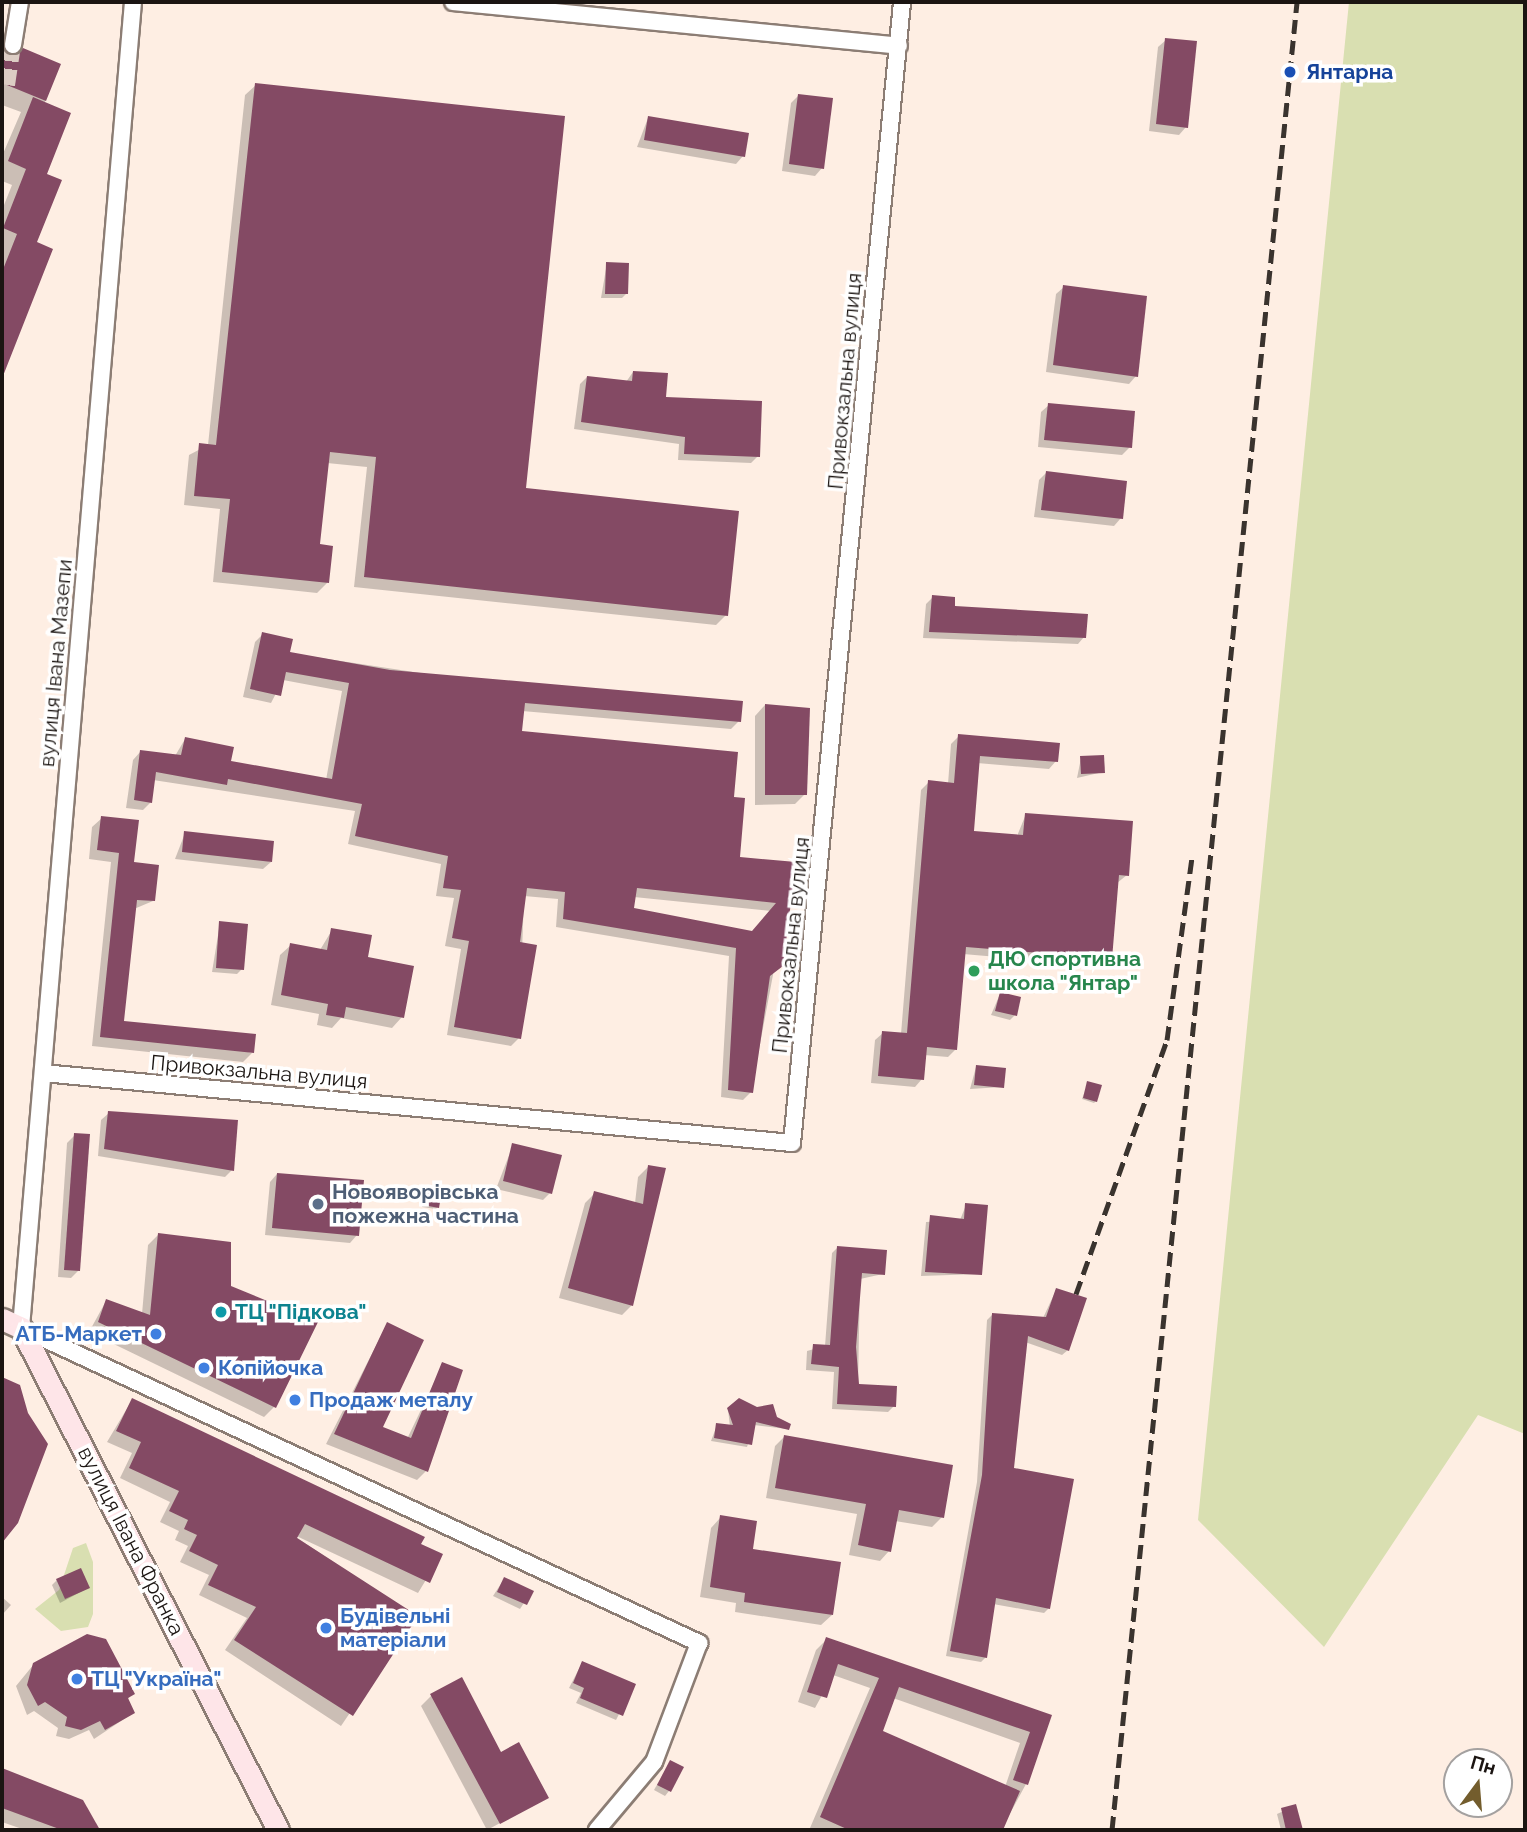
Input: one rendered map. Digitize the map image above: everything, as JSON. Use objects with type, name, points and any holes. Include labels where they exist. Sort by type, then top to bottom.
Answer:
[{"type":"street","points":[[13,45],[20,2]]},
{"type":"street","name":"вулиця Івана Мазепи","points":[[11,1324],[43,1073],[133,2]]},
{"type":"street","points":[[453,2],[899,46]]},
{"type":"street","name":"Привокзальна вулиця","points":[[43,1073],[792,1143],[902,2]]},
{"type":"street","points":[[11,1324],[699,1643],[654,1762],[597,1830]]},
{"type":"street","name":"вулиця Івана Франка","points":[[11,1324],[278,1830]]},
{"type":"green space","points":[[1349,2],[1525,2],[1525,1434],[1478,1415],[1324,1647],[1198,1520]]},
{"type":"green space","points":[[86,1543],[93,1562],[93,1614],[88,1627],[61,1631],[35,1609],[59,1590],[73,1548]]},
{"type":"building","points":[[1165,38],[1197,41],[1188,128],[1156,124]]},
{"type":"building","points":[[2,40],[11,55],[23,48],[61,64],[46,101],[2,83]]},
{"type":"building","points":[[255,83],[565,116],[526,488],[739,511],[728,616],[364,577],[376,457],[330,452],[320,544],[333,546],[329,583],[222,572],[230,499],[194,496],[199,443],[216,445]]},
{"type":"building","points":[[798,94],[833,98],[824,169],[789,164]]},
{"type":"building","points":[[33,97],[71,113],[47,174],[62,180],[37,242],[53,249],[3,376],[2,272],[17,234],[3,228],[26,169],[8,161]]},
{"type":"building","points":[[648,116],[749,133],[745,157],[644,140]]},
{"type":"building","points":[[606,262],[629,263],[628,294],[605,294]]},
{"type":"building","points":[[1063,285],[1147,296],[1138,377],[1053,365]]},
{"type":"building","points":[[633,371],[668,373],[666,397],[762,401],[760,457],[684,454],[685,437],[581,422],[587,376],[632,381]]},
{"type":"building","points":[[1048,403],[1135,411],[1132,448],[1044,440]]},
{"type":"building","points":[[1046,471],[1127,481],[1123,519],[1041,510]]},
{"type":"building","points":[[932,595],[955,597],[955,606],[1088,614],[1086,638],[929,632]]},
{"type":"building","points":[[262,632],[293,639],[290,652],[390,670],[743,701],[741,722],[525,703],[522,731],[738,752],[734,797],[745,798],[740,857],[796,862],[783,966],[770,976],[753,1093],[728,1090],[736,948],[563,919],[565,892],[527,888],[520,942],[537,945],[521,1039],[454,1027],[469,941],[452,938],[461,890],[443,888],[448,856],[355,836],[362,804],[228,779],[227,785],[156,772],[152,803],[134,800],[140,750],[181,755],[185,737],[234,747],[231,761],[332,779],[349,683],[286,672],[281,696],[250,689]],"holes":[[[637,888],[776,903],[752,931],[634,908]]]},
{"type":"building","points":[[765,704],[810,708],[807,795],[765,795]]},
{"type":"building","points":[[958,734],[1060,743],[1058,762],[980,756],[974,831],[1023,835],[1025,813],[1133,821],[1129,876],[1119,875],[1112,959],[966,947],[957,1050],[927,1047],[924,1080],[878,1076],[882,1031],[907,1033],[928,780],[954,783]]},
{"type":"building","points":[[1104,755],[1105,773],[1081,774],[1080,756]]},
{"type":"building","points":[[101,816],[139,820],[134,862],[159,865],[155,901],[137,900],[124,1021],[256,1034],[254,1053],[100,1037],[119,853],[97,850]]},
{"type":"building","points":[[184,831],[274,841],[272,862],[182,852]]},
{"type":"building","points":[[219,921],[248,924],[244,970],[216,968]]},
{"type":"building","points":[[331,928],[372,935],[368,957],[414,966],[404,1018],[346,1007],[344,1018],[326,1015],[328,1004],[281,995],[290,943],[327,950]]},
{"type":"building","points":[[1000,992],[1021,997],[1017,1016],[995,1011]]},
{"type":"building","points":[[976,1065],[1006,1068],[1004,1088],[974,1085]]},
{"type":"building","points":[[1087,1081],[1102,1085],[1097,1102],[1083,1098]]},
{"type":"building","points":[[108,1111],[238,1120],[234,1171],[104,1149]]},
{"type":"building","points":[[74,1133],[90,1134],[80,1271],[64,1270]]},
{"type":"building","points":[[512,1143],[562,1155],[552,1194],[503,1181]]},
{"type":"building","points":[[648,1165],[666,1168],[633,1306],[568,1288],[594,1191],[643,1204]]},
{"type":"building","name":"Новояворівська пожежна частина","points":[[277,1173],[364,1180],[359,1236],[272,1228]]},
{"type":"building","points":[[425,1188],[442,1190],[439,1208],[423,1205]]},
{"type":"building","points":[[965,1203],[988,1205],[982,1275],[925,1272],[930,1215],[964,1219]]},
{"type":"building","name":"ТЦ \"Підкова\"","points":[[158,1233],[231,1242],[231,1286],[318,1322],[276,1408],[98,1322],[106,1299],[150,1315]]},
{"type":"building","points":[[837,1246],[887,1250],[885,1275],[862,1273],[856,1347],[859,1384],[897,1386],[896,1407],[837,1404],[839,1367],[811,1364],[813,1344],[830,1345]]},
{"type":"building","points":[[1056,1288],[1087,1298],[1069,1351],[1028,1336],[1014,1468],[1074,1479],[1050,1609],[996,1598],[987,1658],[950,1651],[982,1475],[992,1313],[1046,1317]]},
{"type":"building","points":[[387,1322],[424,1340],[383,1427],[411,1438],[442,1362],[463,1370],[428,1472],[334,1434]]},
{"type":"building","points":[[2,1377],[20,1385],[28,1413],[48,1444],[18,1523],[2,1543]]},
{"type":"building","points":[[132,1398],[425,1537],[421,1544],[443,1554],[430,1583],[305,1524],[297,1538],[418,1616],[353,1716],[234,1640],[256,1607],[208,1585],[218,1565],[189,1551],[197,1535],[184,1529],[188,1520],[169,1511],[179,1491],[129,1468],[141,1442],[116,1431]]},
{"type":"building","points":[[739,1398],[757,1407],[773,1404],[777,1417],[791,1424],[789,1430],[756,1422],[752,1445],[714,1438],[716,1423],[733,1425],[727,1408]]},
{"type":"building","points":[[784,1435],[953,1465],[944,1518],[899,1510],[891,1552],[858,1545],[866,1504],[775,1488]]},
{"type":"building","points":[[720,1515],[757,1521],[753,1549],[841,1562],[833,1615],[744,1602],[745,1593],[710,1587]]},
{"type":"building","points":[[81,1568],[90,1588],[65,1599],[56,1579]]},
{"type":"building","points":[[504,1577],[534,1591],[527,1605],[497,1592]]},
{"type":"building","name":"ТЦ \"Україна\"","points":[[87,1634],[106,1639],[135,1694],[128,1698],[135,1713],[105,1730],[100,1721],[81,1730],[65,1726],[67,1717],[45,1702],[38,1706],[27,1685],[33,1663]]},
{"type":"building","points":[[826,1637],[1052,1715],[1028,1785],[1013,1780],[1030,1732],[899,1687],[883,1731],[1020,1791],[1003,1830],[849,1830],[820,1817],[879,1678],[838,1664],[827,1698],[807,1692]]},
{"type":"building","points":[[582,1661],[636,1684],[623,1716],[580,1698],[584,1688],[573,1683]]},
{"type":"building","points":[[462,1677],[501,1752],[519,1742],[549,1798],[500,1824],[430,1694]]},
{"type":"building","points":[[670,1760],[684,1767],[671,1792],[657,1785]]},
{"type":"building","points":[[2,1768],[83,1800],[100,1830],[62,1830],[2,1808]]},
{"type":"building","points":[[1296,1804],[1303,1830],[1286,1830],[1281,1808]]},
{"type":"tunnel","points":[[7,85],[13,45]]},
{"type":"railway","points":[[1112,1830],[1297,2]]},
{"type":"railway","points":[[1076,1294],[1167,1040],[1192,857]]},
{"type":"place","name":"Янтарна","points":[[1290,72]]},
{"type":"place","name":"ДЮ спортивна школа \"Янтар\"","points":[[974,971]]},
{"type":"place","name":"Новояворівська пожежна частина","points":[[318,1204]]},
{"type":"place","name":"ТЦ \"Підкова\"","points":[[221,1312]]},
{"type":"place","name":"АТБ-Маркет","points":[[156,1334]]},
{"type":"place","name":"Копійочка","points":[[204,1368]]},
{"type":"place","name":"Продаж металу","points":[[295,1400]]},
{"type":"place","name":"Будівельні матеріали","points":[[326,1628]]},
{"type":"place","name":"ТЦ \"Україна\"","points":[[77,1679]]}]
